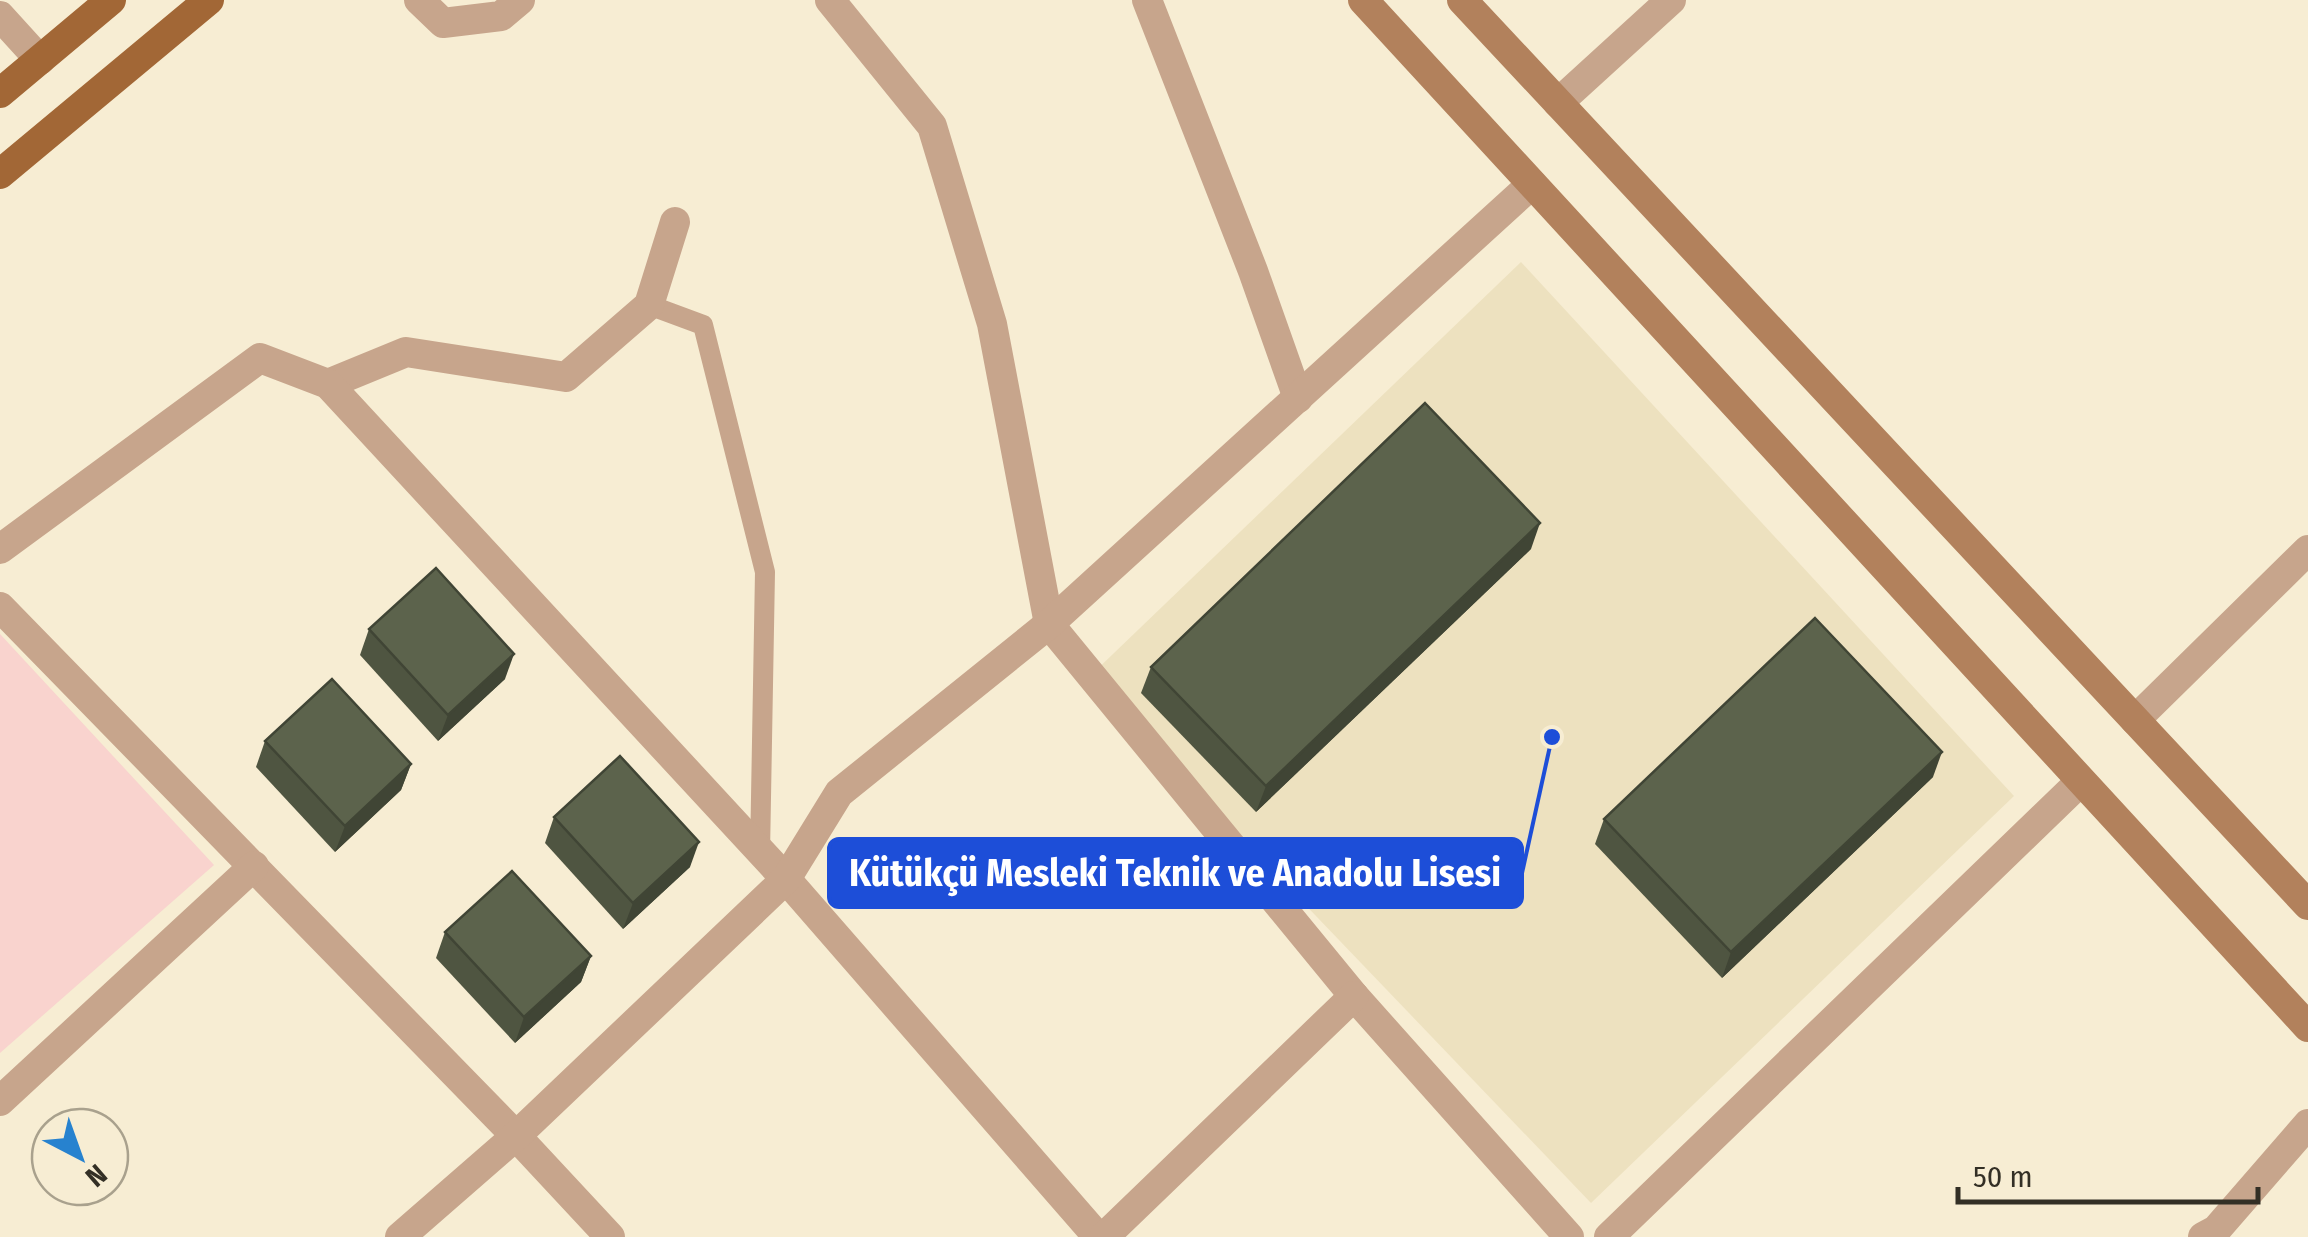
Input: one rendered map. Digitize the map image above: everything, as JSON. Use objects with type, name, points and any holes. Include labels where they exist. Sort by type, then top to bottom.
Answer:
[{"type":"main road","points":[[0,93],[111,0]]},
{"type":"main road","points":[[0,174],[209,0]]},
{"type":"main road","points":[[1363,0],[2308,1027]]},
{"type":"main road","points":[[1462,0],[2308,906]]},
{"type":"street","points":[[419,0],[443,23],[501,16],[520,0]]},
{"type":"street","points":[[830,0],[932,126],[992,324],[1049,624],[1354,996],[1569,1237]]},
{"type":"street","points":[[1146,0],[1253,271],[1298,398]]},
{"type":"street","points":[[1558,103],[1671,0]]},
{"type":"street","points":[[0,16],[40,60]]},
{"type":"street","points":[[400,1237],[516,1136],[786,879],[839,792],[1049,624],[1532,184]]},
{"type":"street","points":[[328,384],[406,352],[566,377],[649,305],[675,222]]},
{"type":"street","points":[[0,549],[260,358],[328,384],[786,879],[1101,1237],[1354,996]]},
{"type":"street","points":[[2135,720],[2308,550]]},
{"type":"street","points":[[0,607],[610,1237]]},
{"type":"street","points":[[1609,1237],[2082,781]]},
{"type":"street","points":[[0,1101],[254,866]]},
{"type":"street","points":[[2203,1237],[2216,1230],[2308,1124]]},
{"type":"lane","points":[[649,305],[703,325],[765,572],[760,854]]},
{"type":"shaded area","points":[[1521,262],[2014,796],[1591,1203],[1088,678]]},
{"type":"shaded area","points":[[0,634],[214,865],[0,1053]]},
{"type":"building","points":[[1425,403],[1540,523],[1266,786],[1151,667]]},
{"type":"building","points":[[436,568],[514,654],[448,715],[369,629]]},
{"type":"building","points":[[1815,618],[1942,752],[1731,952],[1604,819]]},
{"type":"building","points":[[332,679],[411,764],[345,826],[265,741]]},
{"type":"building","points":[[620,756],[699,842],[633,903],[554,817]]},
{"type":"building","points":[[512,871],[591,956],[524,1017],[445,932]]},
{"type":"place","name":"Kütükçü Mesleki Teknik ve Anadolu Lisesi","points":[[1552,737]]}]
